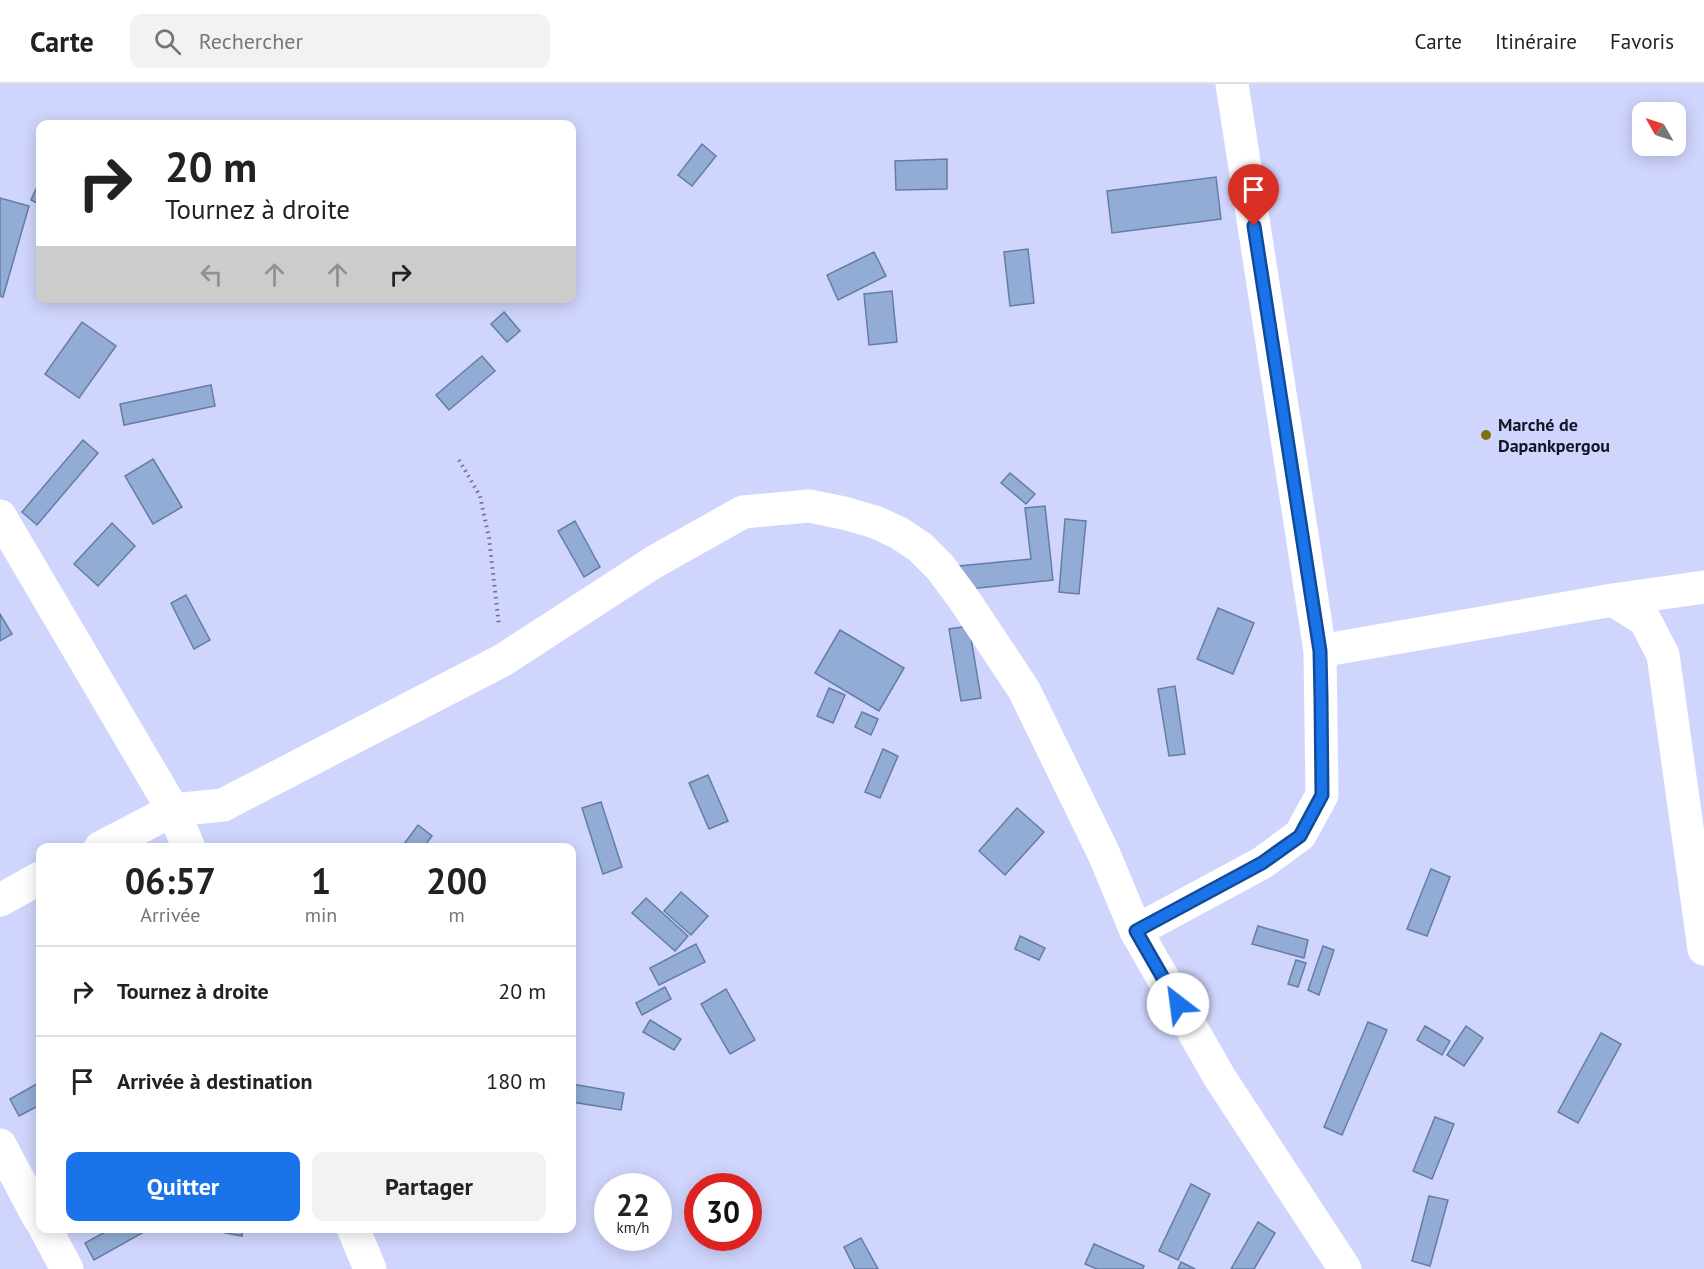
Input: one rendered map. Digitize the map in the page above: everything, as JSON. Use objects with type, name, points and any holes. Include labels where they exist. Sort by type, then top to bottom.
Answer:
[{"type":"street","points":[[1136,931],[1262,863],[1300,836],[1322,795],[1320,651],[1232,84]]},
{"type":"street","points":[[109,843],[172,810],[223,806],[503,660],[654,562],[743,512],[809,506],[844,513],[891,530],[920,547],[940,567],[963,597],[1024,690],[1104,854],[1136,931],[1220,1078],[1345,1269]]},
{"type":"street","points":[[0,516],[172,810],[187,843]]},
{"type":"street","points":[[1320,651],[1613,600],[1704,587]]},
{"type":"street","points":[[1613,600],[1645,620],[1663,655],[1704,949]]},
{"type":"street","points":[[0,900],[36,880]]},
{"type":"street","points":[[0,1145],[36,1212]]},
{"type":"street","points":[[48,1233],[67,1269]]},
{"type":"street","points":[[355,1233],[370,1269]]},
{"type":"path","points":[[459,460],[480,496],[489,538],[503,660]]},
{"type":"building","points":[[702,144],[716,156],[692,186],[678,175]]},
{"type":"building","points":[[947,159],[947,189],[896,190],[895,161]]},
{"type":"building","points":[[1216,177],[1221,219],[1112,233],[1107,191]]},
{"type":"building","points":[[36,189],[36,203],[31,200]]},
{"type":"building","points":[[0,198],[29,206],[3,297],[0,296]]},
{"type":"building","points":[[1028,249],[1034,303],[1010,306],[1004,252]]},
{"type":"building","points":[[874,252],[886,276],[838,300],[827,275]]},
{"type":"building","points":[[892,291],[897,342],[869,345],[864,294]]},
{"type":"building","points":[[504,312],[520,331],[507,342],[491,324]]},
{"type":"building","points":[[82,322],[116,346],[79,398],[45,374]]},
{"type":"building","points":[[482,356],[495,371],[449,410],[436,395]]},
{"type":"building","points":[[211,385],[215,406],[124,425],[120,404]]},
{"type":"building","points":[[83,440],[98,453],[37,525],[22,512]]},
{"type":"building","points":[[153,459],[182,507],[153,524],[125,476]]},
{"type":"building","points":[[1010,473],[1035,494],[1026,504],[1001,483]]},
{"type":"building","points":[[1045,506],[1053,580],[961,590],[959,566],[1031,559],[1025,508]]},
{"type":"building","points":[[1065,519],[1086,521],[1079,594],[1059,592]]},
{"type":"building","points":[[575,521],[600,567],[584,577],[558,531]]},
{"type":"building","points":[[112,523],[135,546],[98,586],[74,564]]},
{"type":"building","points":[[186,595],[210,640],[194,649],[171,603]]},
{"type":"building","points":[[1218,608],[1254,623],[1233,674],[1197,659]]},
{"type":"building","points":[[0,614],[12,634],[0,641]]},
{"type":"building","points":[[969,626],[981,698],[961,701],[949,629]]},
{"type":"building","points":[[840,630],[904,668],[879,711],[815,673]]},
{"type":"building","points":[[1175,686],[1185,754],[1169,756],[1158,689]]},
{"type":"building","points":[[829,688],[845,695],[833,723],[817,716]]},
{"type":"building","points":[[862,712],[878,719],[871,735],[855,727]]},
{"type":"building","points":[[883,749],[898,756],[880,798],[865,792]]},
{"type":"building","points":[[708,775],[728,821],[709,829],[689,783]]},
{"type":"building","points":[[601,802],[622,867],[603,874],[582,808]]},
{"type":"building","points":[[1017,808],[1044,832],[1005,875],[979,851]]},
{"type":"building","points":[[418,825],[432,836],[427,843],[405,843]]},
{"type":"building","points":[[1431,869],[1450,877],[1427,936],[1407,929]]},
{"type":"building","points":[[681,892],[708,916],[691,935],[664,911]]},
{"type":"building","points":[[646,898],[688,936],[675,951],[632,913]]},
{"type":"building","points":[[1258,926],[1308,940],[1304,958],[1252,944]]},
{"type":"building","points":[[1020,936],[1045,948],[1039,960],[1015,949]]},
{"type":"building","points":[[696,944],[705,962],[659,985],[650,968]]},
{"type":"building","points":[[1323,946],[1334,950],[1319,995],[1308,990]]},
{"type":"building","points":[[1296,960],[1306,963],[1298,987],[1288,984]]},
{"type":"building","points":[[665,987],[671,999],[642,1015],[636,1003]]},
{"type":"building","points":[[726,989],[755,1040],[730,1054],[701,1004]]},
{"type":"building","points":[[650,1020],[681,1039],[674,1050],[643,1032]]},
{"type":"building","points":[[1368,1022],[1387,1030],[1342,1135],[1324,1127]]},
{"type":"building","points":[[1425,1026],[1450,1041],[1442,1055],[1417,1040]]},
{"type":"building","points":[[1466,1026],[1483,1038],[1464,1066],[1447,1055]]},
{"type":"building","points":[[1601,1033],[1621,1044],[1578,1123],[1558,1112]]},
{"type":"building","points":[[36,1084],[36,1107],[19,1116],[10,1099]]},
{"type":"building","points":[[576,1085],[624,1093],[621,1110],[576,1103]]},
{"type":"building","points":[[1435,1117],[1454,1124],[1432,1179],[1413,1171]]},
{"type":"building","points":[[1191,1184],[1210,1194],[1178,1260],[1159,1251]]},
{"type":"building","points":[[1429,1196],[1448,1200],[1430,1266],[1412,1261]]},
{"type":"building","points":[[1258,1222],[1275,1233],[1254,1269],[1231,1269]]},
{"type":"building","points":[[103,1233],[142,1233],[94,1260],[85,1243]]},
{"type":"building","points":[[225,1233],[242,1233],[242,1236]]},
{"type":"building","points":[[861,1238],[878,1269],[855,1269],[844,1247]]},
{"type":"building","points":[[1094,1244],[1144,1266],[1143,1269],[1097,1269],[1085,1264]]},
{"type":"building","points":[[1181,1262],[1195,1269],[1178,1269]]},
{"type":"place","name":"Marché de Dapankpergou","points":[[1486,435]]},
{"type":"route","points":[[1178,1004],[1136,931],[1262,863],[1300,836],[1322,795],[1320,651],[1254,226]]}]
